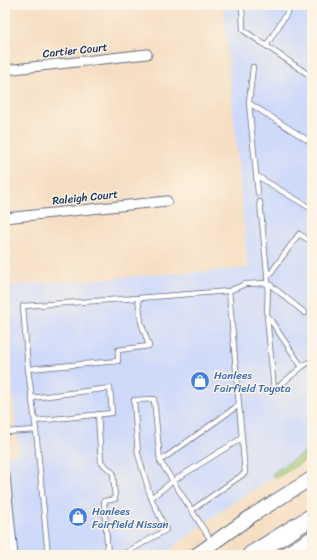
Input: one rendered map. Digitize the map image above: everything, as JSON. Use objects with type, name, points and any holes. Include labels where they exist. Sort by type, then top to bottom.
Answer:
[{"type":"highway","points":[[251,555],[312,517]]},
{"type":"highway","points":[[288,555],[312,540]]},
{"type":"street","name":"Cartier Court","points":[[5,70],[147,54]]},
{"type":"street","name":"Raleigh Court","points":[[5,218],[167,201]]},
{"type":"street","points":[[5,476],[8,540],[13,555]]},
{"type":"street","points":[[196,555],[253,515],[312,478]]},
{"type":"lane","points":[[242,5],[243,30],[312,77]]},
{"type":"lane","points":[[266,46],[292,5]]},
{"type":"lane","points":[[253,67],[249,103],[258,193]]},
{"type":"lane","points":[[249,103],[312,143]]},
{"type":"lane","points":[[257,176],[312,210]]},
{"type":"lane","points":[[260,202],[267,281],[267,316],[274,390],[312,360]]},
{"type":"lane","points":[[267,281],[299,234],[312,242]]},
{"type":"lane","points":[[48,555],[36,430],[28,369],[23,306],[229,291],[245,284],[267,281],[305,313]]},
{"type":"lane","points":[[192,510],[245,473],[229,291]]},
{"type":"lane","points":[[28,369],[118,361],[118,350],[149,346],[141,322],[138,298]]},
{"type":"lane","points":[[267,316],[302,367]]},
{"type":"lane","points":[[32,398],[110,388],[112,413],[35,421]]},
{"type":"lane","points":[[122,555],[166,530],[151,498],[138,454],[134,400],[154,399],[160,461],[213,543]]},
{"type":"lane","points":[[160,461],[239,405]]},
{"type":"lane","points":[[98,414],[101,462],[113,473],[114,480],[115,499],[104,500],[108,555]]},
{"type":"lane","points":[[5,432],[36,430]]},
{"type":"lane","points":[[151,498],[173,481],[242,438]]},
{"type":"shaded area","points":[[223,5],[312,5],[312,453],[226,507],[163,555],[5,555],[5,458],[19,451],[5,307],[5,286],[248,268]]},
{"type":"green space","points":[[312,447],[312,456],[276,478],[272,474]]},
{"type":"place","name":"Hanlees Fairfield Toyota","points":[[200,381]]},
{"type":"place","name":"Hanlees Fairfield Nissan","points":[[78,517]]}]
